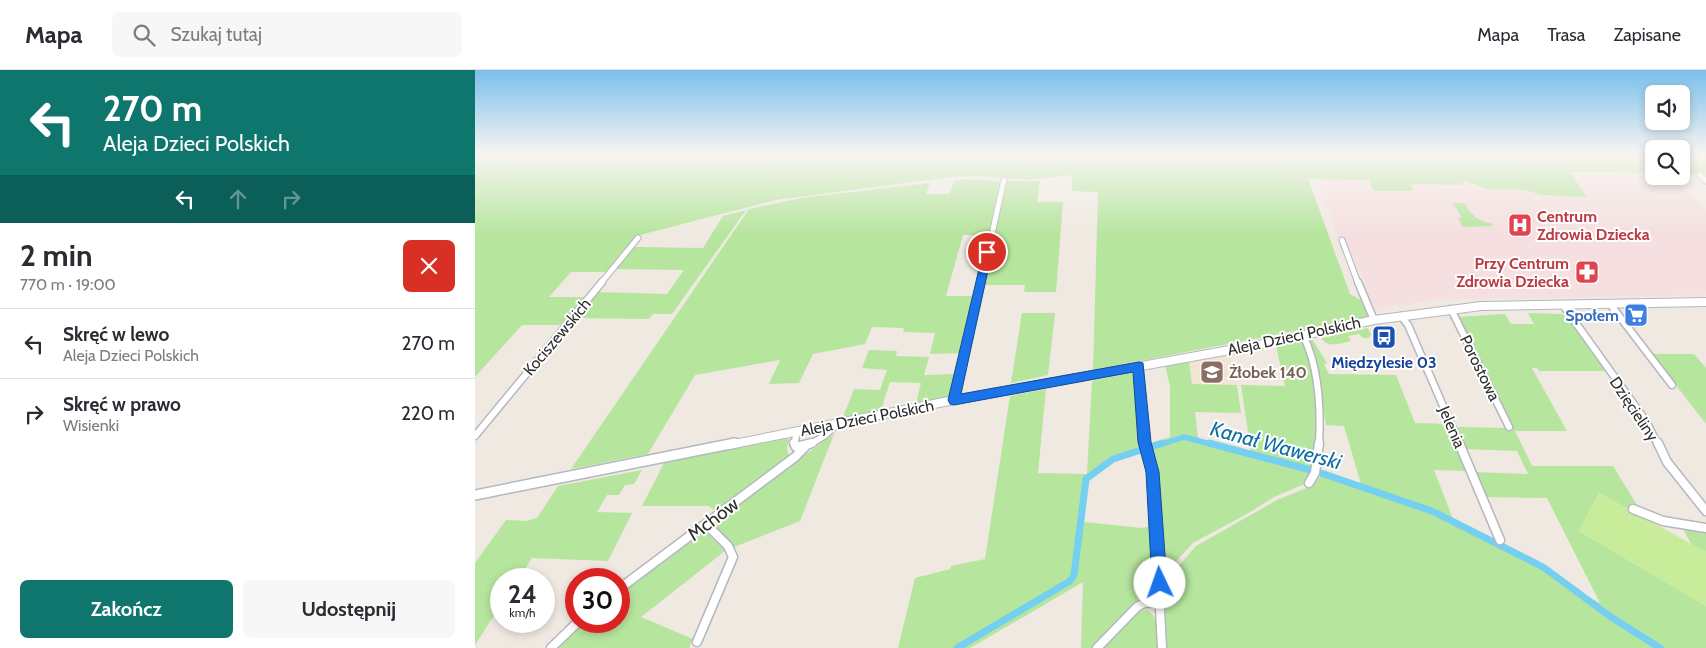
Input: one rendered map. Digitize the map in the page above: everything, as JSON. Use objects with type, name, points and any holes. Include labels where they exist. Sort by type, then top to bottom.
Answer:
[{"type":"street","points":[[954,400],[1004,181]]},
{"type":"street","name":"Kociszewskich","points":[[475,436],[638,238]]},
{"type":"street","points":[[1342,240],[1367,309],[1374,320]]},
{"type":"street","points":[[1610,304],[1672,385]]},
{"type":"street","name":"Aleja Dzieci Polskich","points":[[475,495],[954,400],[1374,320],[1495,305],[1704,304]]},
{"type":"street","name":"Dzięcieliny","points":[[1563,305],[1646,421],[1667,462],[1706,512]]},
{"type":"street","name":"Porostowa","points":[[1451,309],[1509,427]]},
{"type":"street","name":"Jelenia","points":[[1401,316],[1408,325],[1426,365],[1500,540]]},
{"type":"street","points":[[1303,335],[1311,351],[1319,401],[1317,471],[1309,483]]},
{"type":"street","points":[[1139,366],[1146,447],[1153,472],[1162,648]]},
{"type":"street","name":"Mchów","points":[[630,582],[795,457],[805,446],[830,431],[837,424]]},
{"type":"street","points":[[797,432],[795,445],[805,446]]},
{"type":"street","points":[[1633,509],[1663,520],[1706,528]]},
{"type":"street","points":[[697,642],[733,557],[728,546],[706,524]]},
{"type":"street","points":[[1097,648],[1137,607],[1143,603],[1161,602]]},
{"type":"street","points":[[551,648],[567,633]]},
{"type":"shaded area","name":"Centrum Zdrowia Dziecka","points":[[1317,181],[1645,181],[1645,185],[1681,185],[1706,209],[1706,295],[1439,299],[1372,309],[1362,286],[1366,286],[1361,271],[1357,270],[1345,240],[1339,240],[1327,206],[1323,206],[1320,197],[1323,197]]},
{"type":"shaded area","name":"Żłobek 140","points":[[1231,353],[1237,385],[1192,384],[1189,361]]},
{"type":"green space","points":[[475,181],[922,181],[776,200],[636,236],[608,272],[571,272],[549,297],[586,297],[563,325],[522,325],[475,377]]},
{"type":"green space","points":[[954,181],[1002,182],[989,235],[963,235],[946,296],[976,296],[963,353],[930,354],[935,333],[903,332],[904,328],[872,327],[865,344],[813,354],[799,383],[769,384],[780,360],[695,375],[648,454],[571,469],[749,209],[801,198],[930,183],[926,194],[949,194]]},
{"type":"green space","points":[[1006,181],[1040,181],[1037,202],[1063,202],[1056,292],[1024,292],[1025,285],[982,285]]},
{"type":"green space","points":[[1072,181],[1309,181],[1350,294],[1361,300],[1369,315],[1367,317],[1093,370],[1098,192],[1072,191]]},
{"type":"green space","points":[[1369,181],[1464,181],[1462,185],[1411,184],[1413,191],[1374,191]]},
{"type":"green space","points":[[1466,181],[1576,181],[1587,197],[1541,195],[1525,190],[1487,189]]},
{"type":"green space","points":[[1453,203],[1464,203],[1475,217],[1491,223],[1493,226],[1463,227],[1458,218],[1462,218]]},
{"type":"green space","points":[[746,210],[672,314],[653,314],[649,319],[576,318],[597,292],[667,294],[684,270],[616,269],[634,247],[703,248],[723,216]]},
{"type":"green space","points":[[1022,313],[1055,313],[1048,375],[1011,383]]},
{"type":"green space","points":[[1528,313],[1567,316],[1605,371],[1539,371],[1537,368],[1532,368],[1567,431],[1515,431],[1532,466],[1613,466],[1637,505],[1628,509],[1599,493],[1579,531],[1706,606],[1706,648],[1166,648],[1165,582],[1196,546],[1277,500],[1309,487],[1326,471],[1361,484],[1344,426],[1326,425],[1310,339],[1312,339],[1327,363],[1324,364],[1329,374],[1396,375],[1415,423],[1449,424],[1468,471],[1434,470],[1453,519],[1546,566],[1590,598],[1600,603],[1547,498],[1484,497],[1474,472],[1528,474],[1517,451],[1464,449],[1455,427],[1512,428],[1457,317],[1505,314],[1511,324],[1534,324]]},
{"type":"green space","points":[[1368,328],[1371,334],[1369,338],[1363,338],[1359,334],[1348,336],[1351,341],[1331,344],[1321,338]]},
{"type":"green space","points":[[1304,340],[1314,379],[1317,437],[1313,473],[1307,483],[1274,497],[1193,543],[1164,574],[1155,463],[1147,444],[1170,437],[1170,386],[1165,365],[1189,361],[1192,384],[1237,385],[1241,413],[1195,412],[1198,438],[1251,452],[1241,385],[1285,386],[1276,346]]},
{"type":"green space","points":[[869,350],[897,351],[896,356],[929,357],[924,375],[958,374],[953,396],[916,403],[921,383],[890,382],[881,410],[843,417],[854,389],[880,390],[887,370],[862,368]]},
{"type":"green space","points":[[1652,354],[1694,354],[1706,368],[1706,424]]},
{"type":"green space","points":[[1135,372],[1145,451],[1112,463],[1088,482],[1084,522],[1142,528],[1151,526],[1154,587],[1150,595],[1139,598],[1091,648],[1081,648],[1083,582],[970,648],[898,648],[915,578],[950,569],[951,566],[985,559],[1010,396],[1046,389],[1038,473],[1087,474],[1092,381]]},
{"type":"green space","points":[[834,434],[800,521],[734,547],[710,523]]},
{"type":"green space","points":[[789,439],[787,448],[789,458],[717,513],[709,506],[642,506],[664,463]]},
{"type":"green space","points":[[642,470],[634,484],[625,485],[619,495],[607,495],[597,512],[632,513],[608,561],[532,558],[526,568],[490,568],[490,622],[475,645],[475,563],[506,520],[527,521],[537,518],[558,486]]},
{"type":"green space","points":[[1599,493],[1706,552],[1706,606],[1579,531]]},
{"type":"green space","points":[[703,529],[725,551],[641,617],[693,639],[689,648],[555,648],[571,633],[630,633],[630,585]]},
{"type":"green space","points":[[1683,529],[1706,531],[1706,552],[1691,544]]},
{"type":"green space","points":[[1147,610],[1156,621],[1157,648],[1104,648],[1140,611]]},
{"type":"waterway","name":"Kanał Wawerski","points":[[1159,445],[1184,437],[1214,445]]},
{"type":"waterway","name":"Kanał Wawerski","points":[[957,648],[1070,581],[1074,575],[1086,479],[1113,459],[1163,443]]},
{"type":"waterway","name":"Kanał Wawerski","points":[[1209,443],[1318,472],[1432,511],[1543,567],[1611,617],[1660,648]]},
{"type":"place","name":"Centrum Zdrowia Dziecka","points":[[1520,225]]},
{"type":"place","name":"Przy Centrum Zdrowia Dziecka","points":[[1587,272]]},
{"type":"place","name":"Społem","points":[[1636,315]]},
{"type":"place","name":"Międzylesie 03","points":[[1384,337]]},
{"type":"place","name":"Żłobek 140","points":[[1212,372]]},
{"type":"route","points":[[987,252],[954,400],[1139,366],[1145,442],[1153,472],[1160,583]]}]
